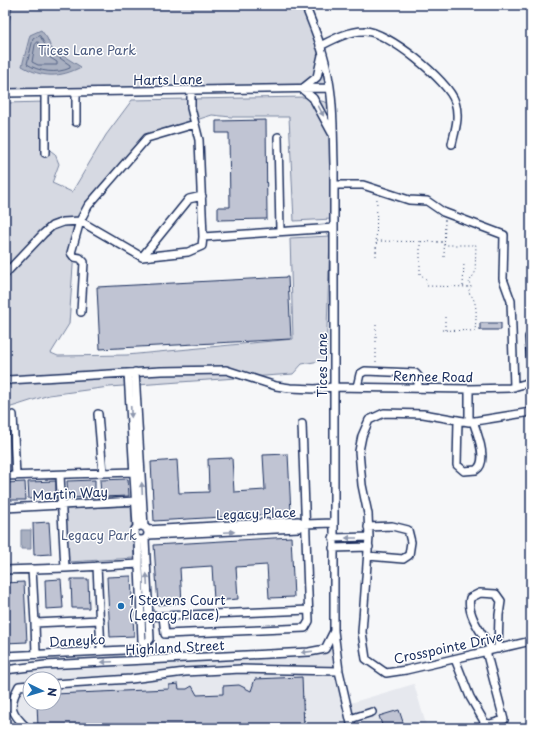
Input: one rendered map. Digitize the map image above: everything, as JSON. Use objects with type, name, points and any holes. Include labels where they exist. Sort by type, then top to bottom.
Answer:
[{"type":"street","name":"Tices Lane","points":[[304,5],[322,50],[330,88],[334,185],[334,631],[339,671],[352,728]]},
{"type":"street","points":[[333,137],[313,98],[302,89],[317,77],[322,50],[339,37],[364,31],[388,38],[443,81],[455,101],[458,117],[452,144]]},
{"type":"street","name":"Harts Lane","points":[[5,93],[330,88]]},
{"type":"street","points":[[5,274],[52,226],[63,222],[80,222],[142,257],[188,252],[202,246],[202,196],[199,140],[191,108],[191,90]]},
{"type":"street","points":[[76,92],[76,122]]},
{"type":"street","points":[[45,93],[45,153]]},
{"type":"street","points":[[81,312],[84,262],[80,258],[74,257],[71,253],[80,222],[88,206],[147,138],[195,124]]},
{"type":"street","points":[[278,137],[280,231]]},
{"type":"street","points":[[334,185],[363,185],[409,200],[427,201],[446,214],[504,235],[503,279],[512,301],[514,387]]},
{"type":"street","points":[[142,257],[188,199],[202,196]]},
{"type":"street","points":[[203,237],[334,228]]},
{"type":"street","points":[[531,337],[529,338],[531,363]]},
{"type":"street","name":"Rennee Road","points":[[5,382],[8,380],[132,373],[226,370],[283,387],[315,389],[357,387],[469,389],[514,387],[531,382]]},
{"type":"street","points":[[357,387],[361,373],[376,372],[416,373],[418,388]]},
{"type":"street","points":[[132,373],[149,616],[150,639],[146,644],[142,641],[139,564],[143,533],[136,501],[134,472],[137,461]]},
{"type":"street","points":[[458,420],[457,465],[464,471],[476,470],[481,464],[482,456],[480,445],[471,421],[469,389]]},
{"type":"street","name":"Crosspointe Drive","points":[[531,412],[471,421],[423,414],[384,413],[369,420],[362,436],[360,451],[362,484],[368,514],[369,538],[362,632],[366,659],[386,673],[406,670],[531,641]]},
{"type":"street","points":[[98,414],[103,473]]},
{"type":"street","points":[[13,415],[16,476]]},
{"type":"street","points":[[163,616],[165,634],[305,628],[309,621],[309,610],[302,424]]},
{"type":"street","name":"Martin Way","points":[[5,476],[134,472]]},
{"type":"street","points":[[60,475],[65,568]]},
{"type":"street","name":"Martin Way","points":[[5,508],[136,501]]},
{"type":"street","name":"Legacy Place","points":[[143,533],[299,528],[305,524],[333,523]]},
{"type":"street","points":[[368,527],[392,526],[408,530],[411,542],[409,555],[403,559],[368,556]]},
{"type":"street","points":[[333,538],[369,538]]},
{"type":"street","points":[[334,548],[369,548]]},
{"type":"street","points":[[5,570],[139,564]]},
{"type":"street","points":[[97,566],[101,651]]},
{"type":"street","points":[[32,569],[36,654]]},
{"type":"street","points":[[455,659],[470,697],[485,723],[490,724],[504,720],[492,650],[475,621],[469,606],[470,598],[477,594],[496,594],[501,601],[492,650]]},
{"type":"street","points":[[141,617],[309,610]]},
{"type":"street","points":[[35,623],[100,620]]},
{"type":"street","name":"Highland Street","points":[[5,670],[45,665],[309,652],[325,649],[334,631]]},
{"type":"street","name":"Daneyko","points":[[5,656],[144,649],[146,644]]},
{"type":"street","points":[[62,683],[131,679],[185,672],[241,670],[339,671]]},
{"type":"street","points":[[22,686],[19,686],[13,697],[11,710],[16,718],[27,728]]},
{"type":"street","points":[[350,719],[372,712]]},
{"type":"path","points":[[376,256],[376,199],[382,190]]},
{"type":"path","points":[[444,257],[443,242],[446,214]]},
{"type":"path","points":[[376,241],[443,242]]},
{"type":"path","points":[[420,241],[420,274],[426,279],[427,286],[471,287]]},
{"type":"path","points":[[442,330],[475,331],[476,305],[472,296],[468,292],[471,287],[469,282],[475,273],[476,245],[443,245]]},
{"type":"path","points":[[463,287],[464,263]]},
{"type":"path","points":[[445,317],[445,330]]},
{"type":"path","points":[[376,326],[376,372]]},
{"type":"path","points":[[303,696],[305,728]]},
{"type":"shaded area","points":[[336,647],[347,704],[414,684],[427,728],[5,728],[5,670]]},
{"type":"green space","name":"Tices Lane Park","points":[[5,5],[300,5],[315,38],[330,88],[5,93]]},
{"type":"green space","points":[[306,97],[329,103],[332,219],[294,221],[289,117],[231,117],[212,115],[143,137],[87,207],[81,230],[75,237],[69,324],[51,353],[58,356],[127,355],[293,339],[290,238],[330,236],[326,360],[302,364],[293,374],[109,387],[49,395],[5,409],[5,103],[45,102],[42,144],[55,154],[59,164],[52,183],[72,192],[106,135],[132,100]]},
{"type":"green space","name":"Legacy Park","points":[[131,506],[134,558],[68,562],[65,509]]},
{"type":"water","points":[[41,30],[47,38],[51,48],[81,67],[66,73],[51,75],[37,73],[22,66],[30,35]]},
{"type":"water","points":[[21,530],[31,530],[31,549],[21,549]]},
{"type":"building","points":[[266,120],[267,219],[218,220],[218,207],[230,207],[229,133],[216,133],[216,121]]},
{"type":"building","points":[[288,277],[291,339],[100,349],[97,287]]},
{"type":"building","points":[[480,323],[501,323],[501,330],[480,330]]},
{"type":"building","points":[[288,454],[291,513],[154,521],[151,462],[177,460],[179,493],[209,492],[208,459],[232,458],[234,492],[265,490],[263,455]]},
{"type":"building","points":[[128,479],[129,496],[101,497],[100,480]]},
{"type":"building","points":[[95,480],[95,497],[68,498],[67,481]]},
{"type":"building","points":[[56,481],[56,498],[29,499],[28,482]]},
{"type":"building","points":[[25,482],[26,500],[5,500],[5,483]]},
{"type":"building","points":[[49,522],[51,554],[34,555],[33,523]]},
{"type":"building","points":[[291,537],[294,597],[269,598],[267,565],[236,567],[238,599],[214,601],[212,566],[180,568],[182,603],[158,605],[154,545]]},
{"type":"building","name":"1 Stevens Court (Legacy Place)","points":[[131,576],[134,636],[110,637],[107,577]]},
{"type":"building","points":[[61,579],[63,608],[46,609],[45,580]]},
{"type":"building","points":[[71,579],[88,579],[89,608],[72,608]]},
{"type":"building","points":[[24,582],[27,642],[5,643],[5,583]]},
{"type":"building","points":[[302,677],[304,728],[38,728],[37,711],[62,711],[62,694],[169,689],[169,685],[178,684],[179,689],[187,689],[192,686],[197,695],[223,694],[223,686],[239,685],[251,691],[255,679]]},
{"type":"building","points":[[399,710],[405,728],[383,728],[379,716]]},
{"type":"waterway","points":[[5,39],[12,5]]},
{"type":"place","name":"1 Stevens Court (Legacy Place)","points":[[121,606]]}]
